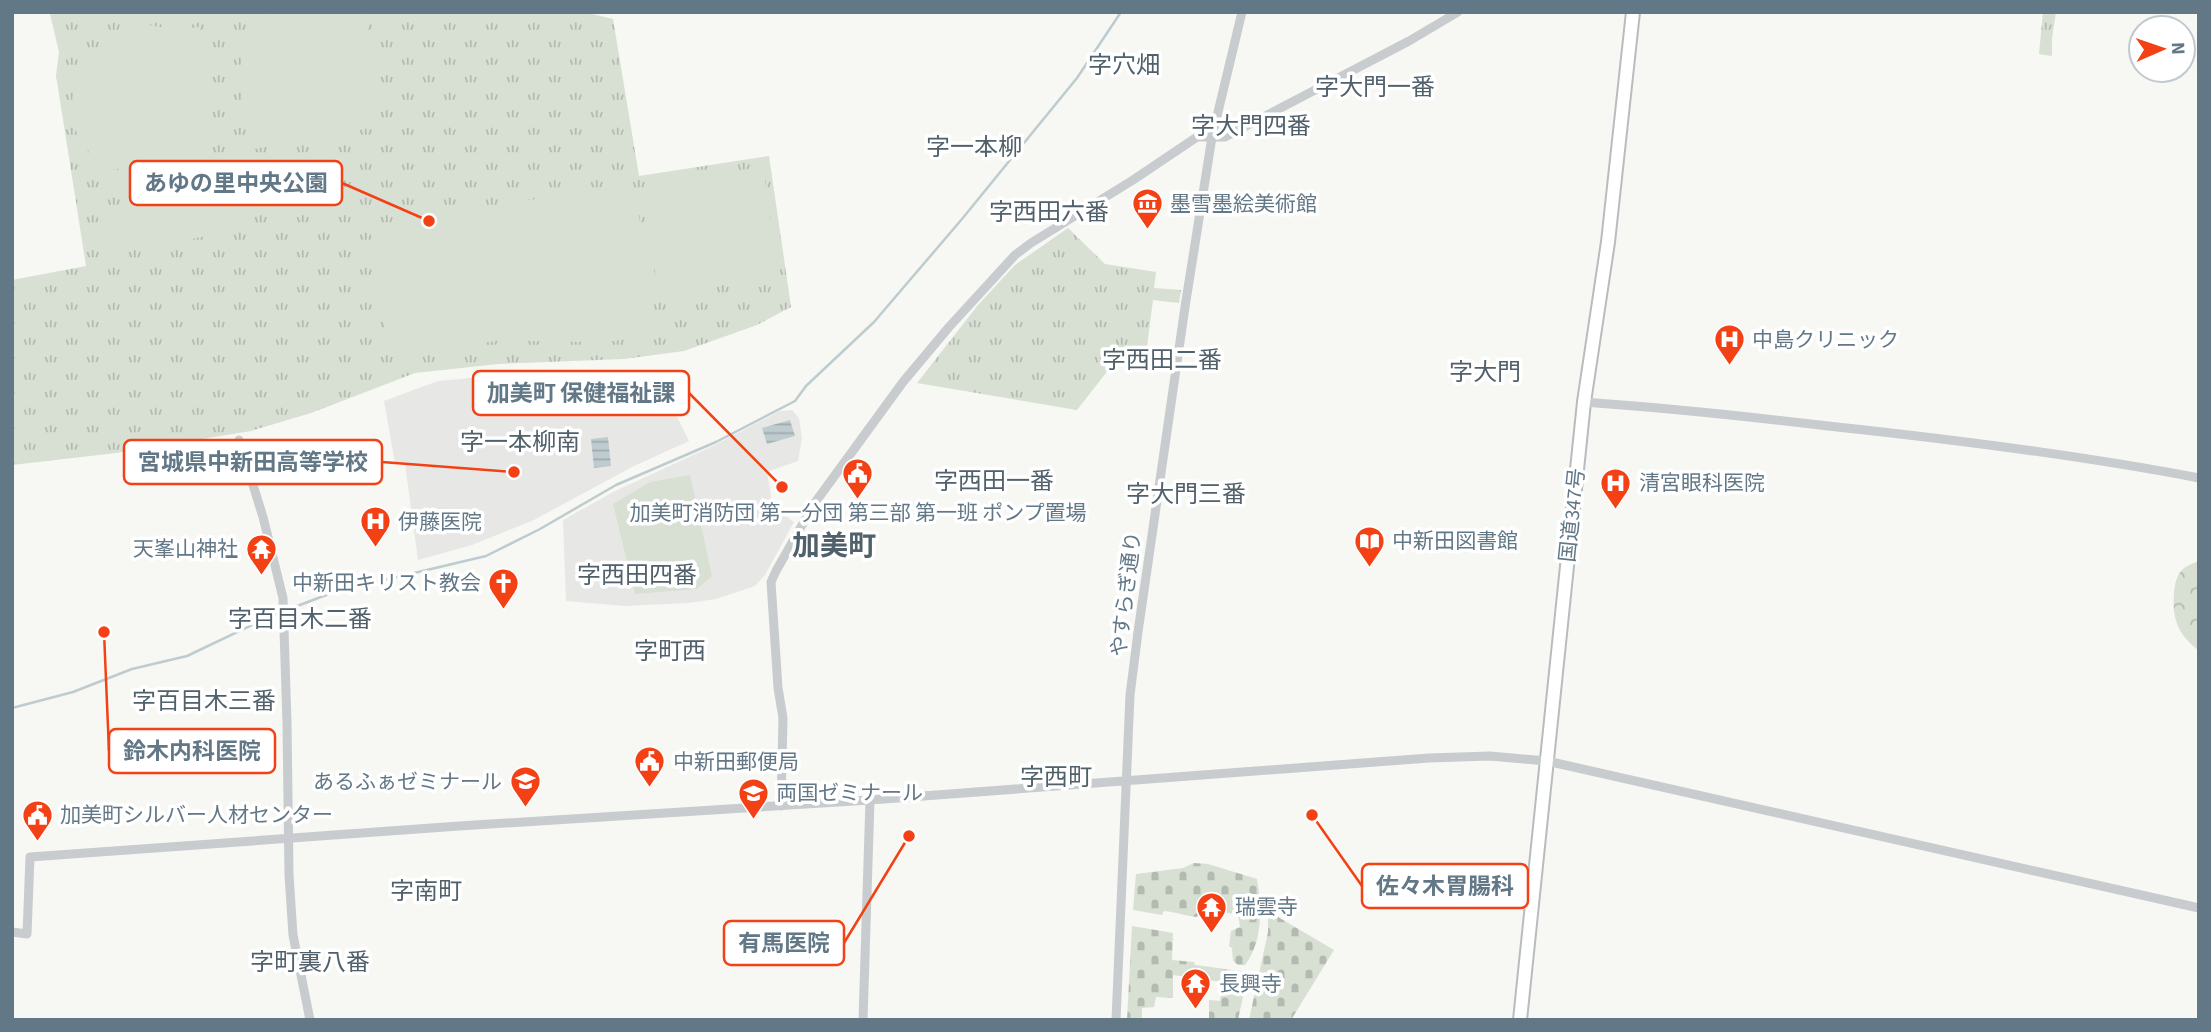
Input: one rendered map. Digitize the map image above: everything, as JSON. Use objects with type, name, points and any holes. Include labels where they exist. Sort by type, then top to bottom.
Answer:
[{"type":"highway","name":"国道347号","points":[[1520,1020],[1584,402],[1608,242],[1633,12]]},
{"type":"street","name":"やすらぎ通り","points":[[1116,1020],[1130,695],[1144,580],[1212,137],[1242,12]]},
{"type":"street","points":[[781,806],[783,718],[776,665],[771,582],[814,505],[903,382],[949,327],[1015,255],[1197,137],[1226,136],[1290,105],[1458,12]]},
{"type":"street","points":[[1584,402],[1667,407],[1920,436],[2127,464],[2199,478]]},
{"type":"street","points":[[239,440],[263,517],[283,598],[288,840],[293,935],[310,1020]]},
{"type":"street","points":[[12,932],[27,933],[30,857],[870,800],[1429,758],[1490,756],[1547,761],[2199,908]]},
{"type":"street","points":[[863,1020],[870,800]]},
{"type":"shaded area","points":[[515,374],[568,378],[585,386],[659,381],[689,441],[634,466],[532,521],[472,545],[418,560],[405,464],[395,463],[384,401],[438,381]]},
{"type":"shaded area","points":[[792,410],[799,418],[802,438],[798,461],[767,472],[772,501],[778,510],[794,522],[765,575],[755,586],[716,599],[688,603],[625,606],[566,601],[563,520],[615,491],[713,446],[780,411]]},
{"type":"shaded area","points":[[790,420],[795,436],[767,444],[762,428]]},
{"type":"shaded area","points":[[608,437],[611,466],[594,468],[591,439]]},
{"type":"green space","points":[[275,12],[365,12],[381,109],[370,128],[254,149],[253,131],[241,91],[241,65],[249,43]]},
{"type":"green space","points":[[584,12],[613,19],[639,176],[769,156],[791,307],[757,325],[684,351],[624,359],[498,364],[415,373],[311,413],[251,431],[116,453],[12,465],[12,280],[86,266],[56,75],[59,52],[50,14]]},
{"type":"green space","points":[[2043,12],[2056,12],[2052,56],[2039,54]]},
{"type":"green space","points":[[148,25],[178,30],[199,27],[216,141],[208,154],[93,173],[91,157],[73,120],[73,92],[77,79],[83,66],[100,45],[120,33]]},
{"type":"green space","points":[[763,167],[778,273],[682,293],[678,300],[660,301],[641,193],[646,183]]},
{"type":"green space","points":[[633,182],[659,334],[614,341],[503,340],[401,355],[388,346],[370,228]]},
{"type":"green space","points":[[236,188],[243,230],[104,254],[97,212]]},
{"type":"green space","points":[[1068,228],[1105,264],[1156,272],[1154,288],[1181,290],[1179,303],[1153,300],[1145,362],[1116,360],[1077,410],[917,383],[978,305],[1015,265]]},
{"type":"green space","points":[[690,475],[712,576],[697,589],[635,594],[613,504],[650,482]]},
{"type":"green space","points":[[2199,561],[2199,651],[2181,632],[2175,619],[2174,603],[2179,574]]},
{"type":"green space","points":[[1194,863],[1208,864],[1257,879],[1260,923],[1255,945],[1245,965],[1238,965],[1233,961],[1232,948],[1229,946],[1231,931],[1240,927],[1238,914],[1227,913],[1223,908],[1201,909],[1197,917],[1164,911],[1162,915],[1133,910],[1136,874],[1183,868]]},
{"type":"green space","points":[[1268,911],[1334,950],[1291,1020],[1249,1020],[1268,932]]},
{"type":"green space","points":[[1132,926],[1173,933],[1172,960],[1248,972],[1238,1020],[1209,1020],[1209,1000],[1220,1001],[1222,982],[1173,975],[1173,998],[1156,997],[1154,1007],[1142,1008],[1142,1020],[1127,1020]]},
{"type":"waterway","points":[[12,708],[73,692],[132,669],[187,656],[271,616],[334,592],[486,556],[540,529],[616,485],[716,442],[795,401],[806,386],[874,322],[962,219],[1077,78],[1121,12]]},
{"type":"place","name":"あゆの里中央公園","points":[[429,221]]},
{"type":"place","name":"墨雪墨絵美術館","points":[[1147,231]]},
{"type":"place","name":"中島クリニック","points":[[1729,367]]},
{"type":"place","name":"宮城県中新田高等学校","points":[[514,472]]},
{"type":"place","name":"加美町 保健福祉課","points":[[782,487]]},
{"type":"place","name":"加美町消防団 第一分団 第三部 第一班 ポンプ置場","points":[[858,500]]},
{"type":"place","name":"清宮眼科医院","points":[[1616,510]]},
{"type":"place","name":"伊藤医院","points":[[375,549]]},
{"type":"place","name":"中新田図書館","points":[[1369,568]]},
{"type":"place","name":"天峯山神社","points":[[261,576]]},
{"type":"place","name":"中新田キリスト教会","points":[[504,610]]},
{"type":"place","name":"鈴木内科医院","points":[[104,632]]},
{"type":"place","name":"中新田郵便局","points":[[650,789]]},
{"type":"place","name":"あるふぁゼミナール","points":[[525,809]]},
{"type":"place","name":"佐々木胃腸科","points":[[1312,815]]},
{"type":"place","name":"両国ゼミナール","points":[[753,820]]},
{"type":"place","name":"有馬医院","points":[[909,836]]},
{"type":"place","name":"加美町シルバー人材センター","points":[[37,842]]},
{"type":"place","name":"瑞雲寺","points":[[1212,934]]},
{"type":"place","name":"長興寺","points":[[1196,1011]]},
{"type":"district","name":"字穴畑","points":[[1124,65]]},
{"type":"district","name":"字大門一番","points":[[1375,87]]},
{"type":"district","name":"字大門四番","points":[[1251,126]]},
{"type":"district","name":"字一本柳","points":[[974,147]]},
{"type":"district","name":"字西田六番","points":[[1049,212]]},
{"type":"district","name":"字西田二番","points":[[1162,360]]},
{"type":"district","name":"字大門","points":[[1485,372]]},
{"type":"district","name":"字一本柳南","points":[[520,442]]},
{"type":"district","name":"字西田一番","points":[[994,481]]},
{"type":"district","name":"字大門三番","points":[[1186,494]]},
{"type":"district","name":"加美町","points":[[834,545]]},
{"type":"district","name":"字西田四番","points":[[637,575]]},
{"type":"district","name":"字百目木二番","points":[[300,619]]},
{"type":"district","name":"字町西","points":[[670,651]]},
{"type":"district","name":"字百目木三番","points":[[204,701]]},
{"type":"district","name":"字西町","points":[[1056,777]]},
{"type":"district","name":"字南町","points":[[426,891]]},
{"type":"district","name":"字町裏八番","points":[[310,962]]}]
